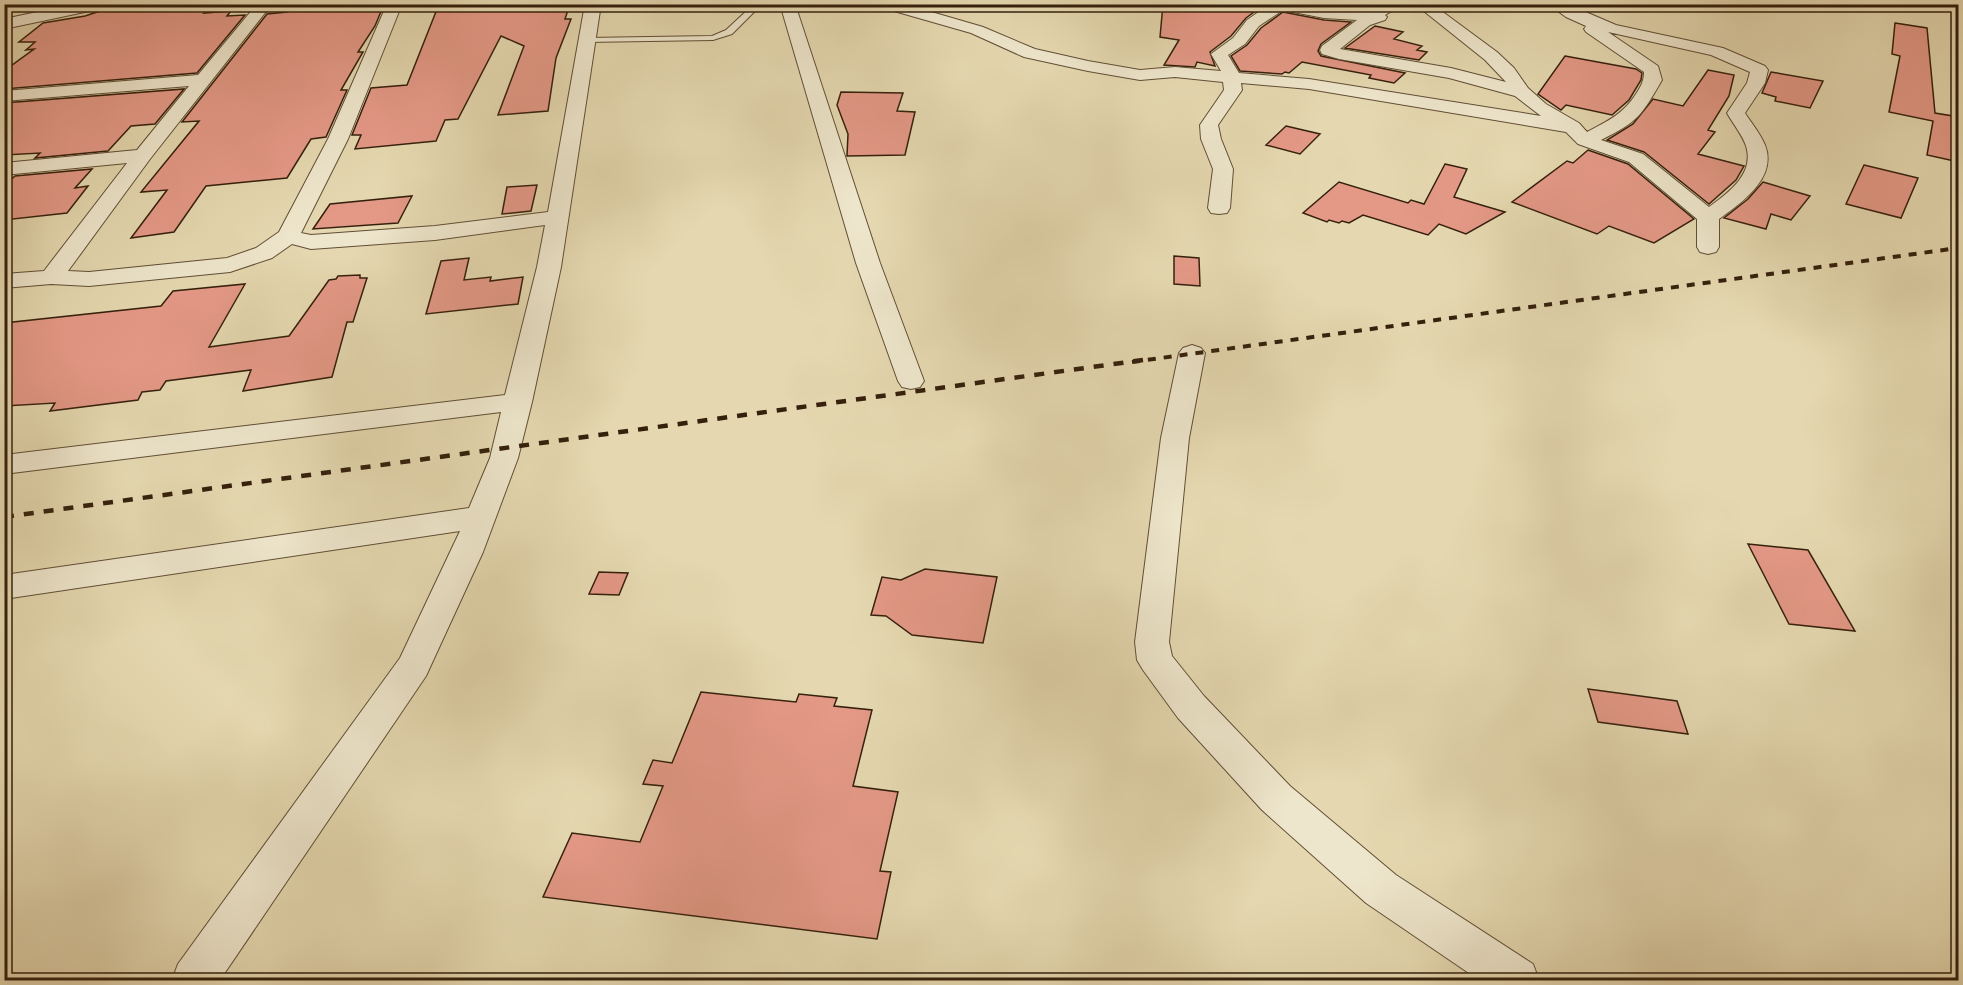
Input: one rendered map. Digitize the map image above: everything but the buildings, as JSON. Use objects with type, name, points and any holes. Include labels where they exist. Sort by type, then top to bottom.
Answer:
[{"type":"street","points":[[4,24],[99,4]]},
{"type":"street","points":[[51,277],[143,155],[265,4]]},
{"type":"street","points":[[4,281],[51,277],[89,279],[230,265],[264,254],[288,236],[338,139],[395,4]]},
{"type":"street","points":[[194,981],[414,666],[467,552],[504,458],[549,267],[592,4]]},
{"type":"street","points":[[787,4],[868,263],[911,381]]},
{"type":"street","points":[[885,4],[977,30],[1045,58],[1140,75],[1175,72],[1309,84],[1579,133],[1622,122],[1634,111],[1653,80],[1652,70],[1562,9]]},
{"type":"street","points":[[1219,208],[1222,170],[1211,139],[1209,125],[1233,90],[1232,77],[1219,54],[1239,41],[1253,23],[1280,5],[1351,15],[1388,10],[1398,4]]},
{"type":"street","points":[[1398,4],[1393,12],[1364,22],[1328,50],[1338,54],[1451,73],[1521,92]]},
{"type":"street","points":[[1422,4],[1491,56],[1508,72],[1521,92],[1540,108],[1606,149],[1636,158],[1708,217]]},
{"type":"street","points":[[1562,9],[1603,25],[1715,51],[1759,70],[1756,83],[1736,113],[1757,150],[1756,170],[1744,190],[1708,217]]},
{"type":"street","points":[[8,96],[23,83],[13,77]]},
{"type":"street","points":[[8,96],[202,80]]},
{"type":"street","points":[[4,169],[143,155]]},
{"type":"street","points":[[288,236],[311,242],[435,233],[557,217]]},
{"type":"street","points":[[1708,217],[1708,247]]},
{"type":"street","points":[[1192,354],[1175,438],[1152,642],[1155,660],[1191,707],[1276,798],[1381,889],[1516,981]]},
{"type":"street","points":[[4,465],[518,402]]},
{"type":"street","points":[[4,586],[481,517]]},
{"type":"lane","points":[[586,40],[713,39],[729,32],[759,4]]},
{"type":"railway","points":[[1132,362],[1958,248]]},
{"type":"railway","points":[[4,517],[1143,360]]}]
